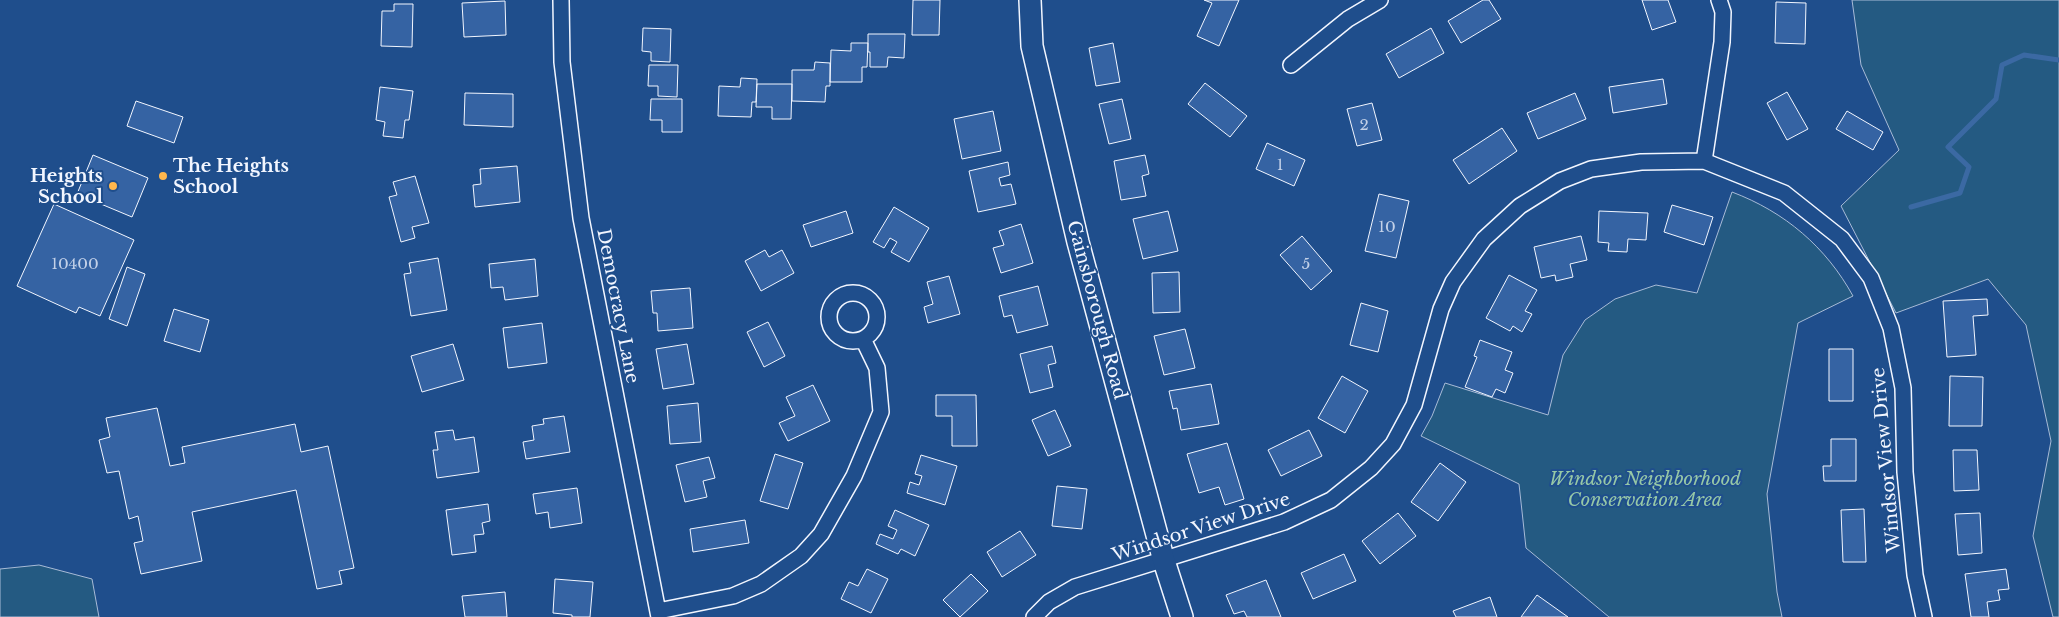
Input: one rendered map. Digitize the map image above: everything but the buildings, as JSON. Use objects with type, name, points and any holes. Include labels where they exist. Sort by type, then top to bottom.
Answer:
[{"type":"street","name":"Democracy Lane","points":[[561,0],[562,62],[582,218],[658,614]]},
{"type":"street","name":"Gainsborough Road","points":[[1030,0],[1032,46],[1078,242],[1164,561],[1182,617]]},
{"type":"street","points":[[1290,64],[1348,19],[1380,0]]},
{"type":"street","points":[[1704,160],[1722,42],[1722,12],[1719,0]]},
{"type":"street","name":"Windsor View Drive","points":[[1034,617],[1049,602],[1075,587],[1164,561],[1284,522],[1331,500],[1371,468],[1393,444],[1414,405],[1441,309],[1453,282],[1484,239],[1520,206],[1560,181],[1591,169],[1641,162],[1704,160],[1784,193],[1842,239],[1871,278],[1891,328],[1903,388],[1905,472],[1914,566],[1924,617]]},
{"type":"street","points":[[658,614],[733,596],[761,584],[802,556],[821,534],[854,476],[881,412],[877,368],[863,339]]},
{"type":"green space","points":[[1852,0],[2059,0],[2059,617],[2053,617],[2033,536],[2051,441],[2026,325],[1988,279],[1896,313],[1841,206],[1899,150],[1861,65]]},
{"type":"green space","name":"Windsor Neighborhood Conservation Area","points":[[1732,192],[1769,210],[1802,233],[1830,262],[1853,296],[1798,323],[1767,494],[1777,592],[1782,617],[1609,617],[1526,548],[1519,484],[1421,436],[1432,416],[1445,383],[1548,415],[1563,355],[1585,320],[1615,299],[1656,285],[1697,293]]},
{"type":"green space","points":[[39,565],[92,579],[99,617],[0,617],[0,569]]},
{"type":"waterway","points":[[1911,207],[1960,193],[1969,167],[1948,147],[1996,99],[2002,65],[2024,55],[2059,60]]},
{"type":"place","name":"The Heights School","points":[[163,176]]},
{"type":"place","name":"Heights School","points":[[113,186]]}]
